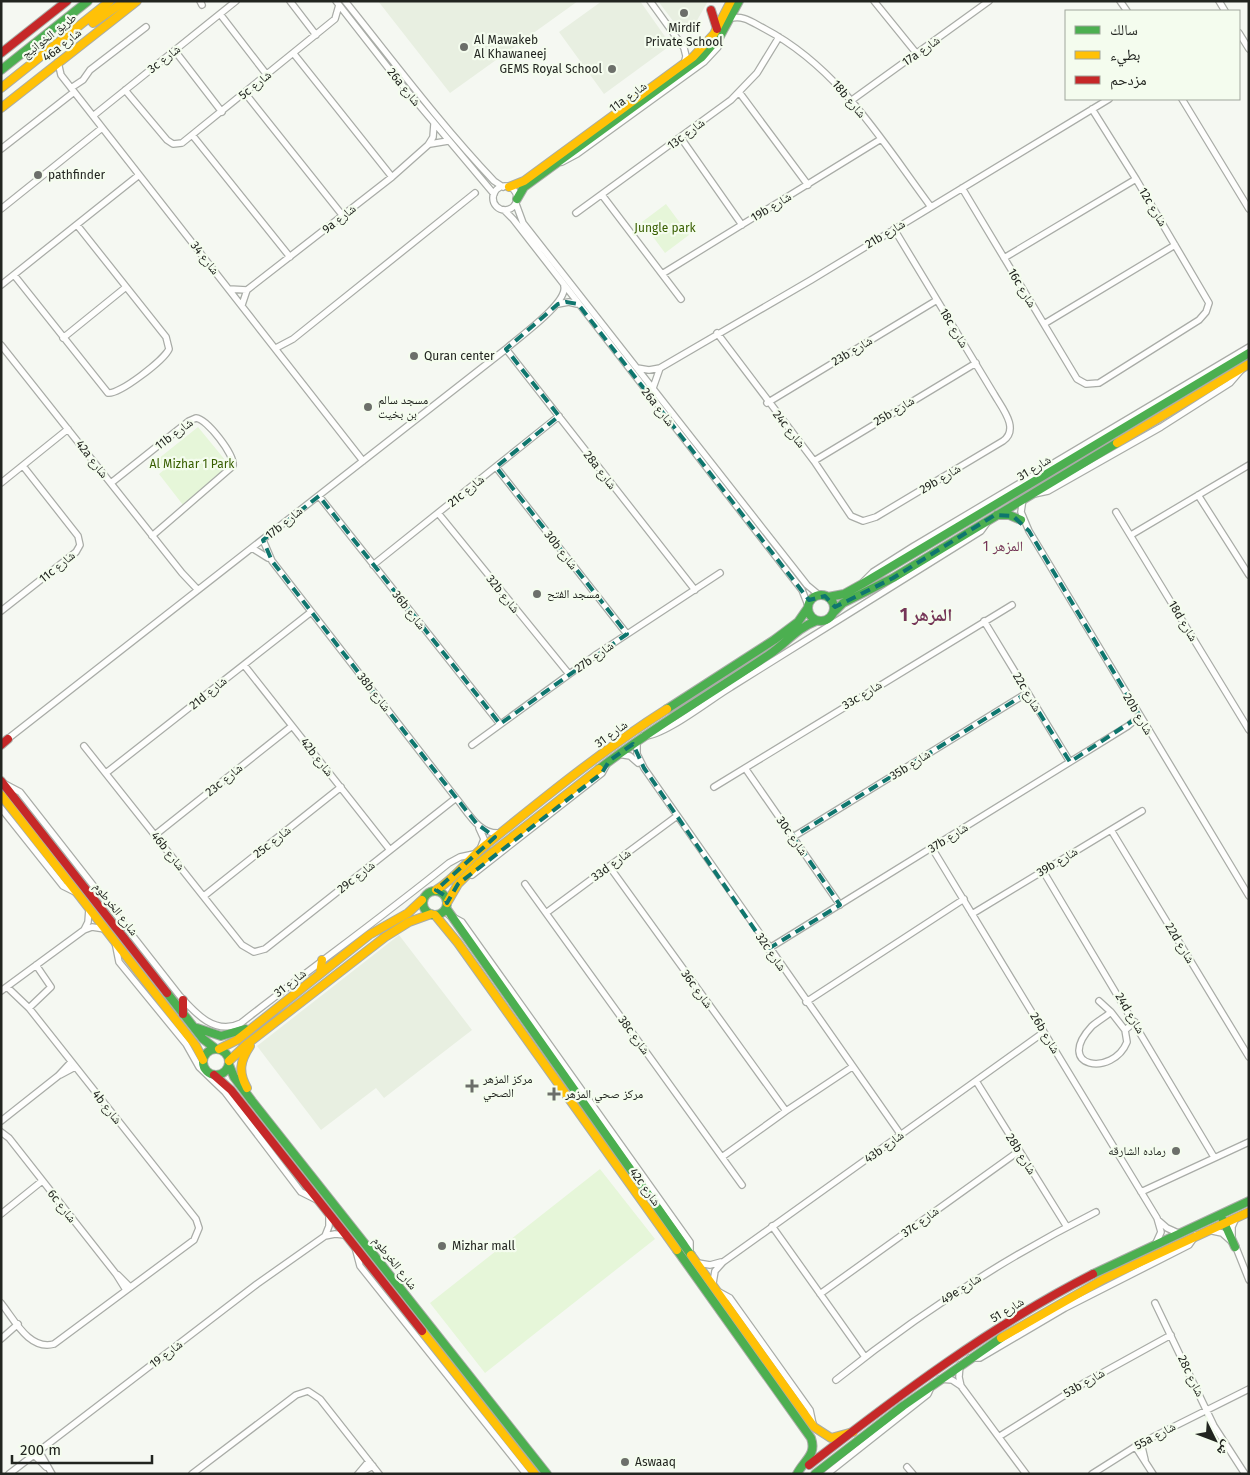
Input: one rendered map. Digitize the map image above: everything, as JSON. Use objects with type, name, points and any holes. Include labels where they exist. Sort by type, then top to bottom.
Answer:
[{"type":"main road","points":[[1,53],[68,1]]},
{"type":"main road","name":"طريق الخوانيج","points":[[1,70],[88,1]]},
{"type":"main road","name":"طريق الخوانيج","points":[[1,88],[110,1]]},
{"type":"main road","points":[[71,32],[91,24],[126,1]]},
{"type":"main road","name":"46a شارع","points":[[1,108],[137,1]]},
{"type":"main road","name":"11a شارع","points":[[506,187],[524,181],[626,104],[684,64],[719,32],[736,2]]},
{"type":"main road","name":"11a شارع","points":[[516,201],[524,187],[697,62],[729,19],[736,2]]},
{"type":"main road","points":[[711,10],[719,32]]},
{"type":"main road","name":"شارع 31","points":[[828,598],[844,594],[862,584],[1249,353]]},
{"type":"main road","name":"شارع 31","points":[[834,612],[843,603],[893,578],[1246,366]]},
{"type":"main road","points":[[1012,506],[1018,495],[1048,476],[1055,468]]},
{"type":"main road","points":[[992,517],[1009,515],[1021,520]]},
{"type":"main road","points":[[819,595],[828,598],[832,602],[834,612],[825,621],[816,621],[809,615],[808,607],[811,600],[819,595]]},
{"type":"main road","name":"شارع 31","points":[[436,890],[446,884],[476,852],[575,774],[654,717],[780,636],[801,619],[808,607]]},
{"type":"main road","name":"شارع 31","points":[[447,909],[458,884],[498,848],[618,754],[772,653],[805,625],[816,621]]},
{"type":"main road","name":"شارع الخرطوم","points":[[2,782],[192,1026],[218,1049]]},
{"type":"main road","name":"شارع الخرطوم","points":[[1,795],[196,1046],[203,1060]]},
{"type":"main road","points":[[436,890],[444,895],[447,909],[433,915],[424,909],[422,900],[428,893],[436,890]]},
{"type":"main road","name":"شارع 31","points":[[218,1049],[229,1045],[368,935],[408,913],[422,900]]},
{"type":"main road","name":"42c شارع","points":[[447,909],[829,1449]]},
{"type":"main road","name":"شارع 31","points":[[229,1063],[255,1038],[384,937],[414,919],[433,915]]},
{"type":"main road","name":"42c شارع","points":[[433,915],[458,943],[743,1343],[813,1445],[812,1455],[798,1474]]},
{"type":"main road","points":[[458,943],[460,939],[466,938]]},
{"type":"main road","points":[[320,974],[322,960]]},
{"type":"main road","points":[[183,1000],[183,1014]]},
{"type":"main road","points":[[192,1026],[211,1035],[226,1036],[240,1032],[260,1021]]},
{"type":"main road","points":[[252,1101],[240,1075],[239,1066],[243,1055],[255,1038]]},
{"type":"main road","points":[[218,1049],[226,1054],[229,1063],[224,1073],[214,1075],[204,1068],[203,1060],[207,1052],[218,1049]]},
{"type":"main road","name":"شارع الخرطوم","points":[[229,1063],[234,1077],[252,1101],[547,1474]]},
{"type":"main road","name":"شارع الخرطوم","points":[[214,1075],[237,1098],[319,1200],[531,1473]]},
{"type":"main road","points":[[237,1098],[241,1113]]},
{"type":"main road","points":[[1235,1247],[1223,1223],[1223,1218],[1226,1214],[1249,1202]]},
{"type":"main road","name":"شارع 51","points":[[798,1474],[920,1380],[994,1331],[1073,1284],[1178,1232],[1249,1202]]},
{"type":"main road","name":"شارع 51","points":[[815,1474],[970,1358],[1073,1295],[1197,1234],[1249,1212]]},
{"type":"main road","points":[[785,1405],[796,1414],[800,1414],[802,1409]]},
{"type":"main road","points":[[813,1426],[825,1436],[834,1438],[853,1432]]},
{"type":"main road","points":[[808,1474],[828,1458],[829,1449]]},
{"type":"main road","points":[[517,1463],[531,1473]]},
{"type":"street","name":"3c شارع","points":[[93,116],[236,1]]},
{"type":"street","points":[[290,1],[316,35]]},
{"type":"street","name":"26a شارع","points":[[346,1],[388,59],[440,121],[494,181],[506,187]]},
{"type":"street","points":[[650,1],[684,48],[686,56],[684,64]]},
{"type":"street","points":[[874,1],[917,54]]},
{"type":"street","name":"17a شارع","points":[[852,100],[989,1]]},
{"type":"street","points":[[729,19],[742,17],[736,2]]},
{"type":"street","points":[[338,3],[335,20],[350,18]]},
{"type":"street","name":"26a شارع","points":[[338,3],[434,124],[494,194]]},
{"type":"street","points":[[220,14],[267,75]]},
{"type":"street","name":"18b شارع","points":[[742,17],[779,37],[813,61],[852,100],[931,207]]},
{"type":"street","name":"5c شارع","points":[[125,90],[167,140],[173,144],[182,143],[335,20]]},
{"type":"street","points":[[1,149],[73,90],[92,68],[146,27]]},
{"type":"street","points":[[1240,35],[1249,49]]},
{"type":"street","name":"13c شارع","points":[[576,213],[681,138],[739,92],[757,73],[779,37]]},
{"type":"street","points":[[684,48],[694,51],[702,49]]},
{"type":"street","points":[[175,51],[222,112]]},
{"type":"street","points":[[294,54],[392,177]]},
{"type":"street","name":"شارع 34","points":[[58,62],[61,75],[365,459]]},
{"type":"street","points":[[48,70],[61,75]]},
{"type":"street","points":[[739,92],[808,185]]},
{"type":"street","points":[[245,93],[343,216]]},
{"type":"street","name":"21b شارع","points":[[660,368],[1107,100]]},
{"type":"street","points":[[1183,100],[1249,209]]},
{"type":"street","name":"12c شارع","points":[[1086,384],[1099,383],[1198,320],[1208,307],[1206,295],[1092,109]]},
{"type":"street","points":[[428,145],[434,133],[434,124]]},
{"type":"street","points":[[1,209],[102,128]]},
{"type":"street","points":[[193,136],[290,257]]},
{"type":"street","points":[[681,138],[742,225]]},
{"type":"street","name":"19b شارع","points":[[662,274],[881,139]]},
{"type":"street","points":[[428,145],[448,141]]},
{"type":"street","name":"9a شارع","points":[[247,290],[392,177],[428,145]]},
{"type":"street","points":[[1,285],[140,176]]},
{"type":"street","points":[[1004,258],[1136,179]]},
{"type":"street","points":[[506,187],[514,190],[516,201],[512,208],[504,210],[494,203],[494,194],[506,187]]},
{"type":"street","name":"16c شارع","points":[[962,188],[1077,378],[1086,384]]},
{"type":"street","points":[[276,348],[293,339],[475,193]]},
{"type":"street","points":[[602,195],[681,299]]},
{"type":"street","name":"26a شارع","points":[[516,201],[523,223],[807,585],[819,595]]},
{"type":"street","name":"26a شارع","points":[[504,210],[802,590],[808,607]]},
{"type":"street","points":[[14,275],[103,388],[111,394],[118,392],[162,358],[169,349],[166,337],[77,225]]},
{"type":"street","name":"18c شارع","points":[[894,229],[976,363],[1008,420],[1010,429]]},
{"type":"street","points":[[1044,324],[1175,244]]},
{"type":"street","points":[[558,304],[564,293],[564,286]]},
{"type":"street","points":[[63,338],[126,287]]},
{"type":"street","points":[[229,289],[247,290],[242,306]]},
{"type":"street","name":"23b شارع","points":[[767,403],[937,300]]},
{"type":"street","points":[[558,304],[569,302],[578,304]]},
{"type":"street","name":"17b شارع","points":[[3,744],[506,349],[558,304]]},
{"type":"street","name":"24c شارع","points":[[717,334],[767,403],[814,461],[851,516],[863,521]]},
{"type":"street","name":"42a شارع","points":[[1,345],[196,592]]},
{"type":"street","points":[[862,584],[869,574],[914,546],[1249,346]]},
{"type":"street","name":"28a شارع","points":[[506,349],[695,590]]},
{"type":"street","name":"25b شارع","points":[[814,461],[976,363]]},
{"type":"street","points":[[637,368],[649,370],[660,368],[653,388]]},
{"type":"street","name":"21c شارع","points":[[373,565],[559,416]]},
{"type":"street","name":"11b شارع","points":[[111,484],[188,421],[196,418],[204,420],[232,455],[233,466],[151,534]]},
{"type":"street","name":"29b شارع","points":[[863,521],[876,517],[1007,438],[1010,429]]},
{"type":"street","points":[[1,483],[69,431]]},
{"type":"street","points":[[1130,535],[1249,465]]},
{"type":"street","name":"11c شارع","points":[[1,611],[76,552],[80,542],[78,536],[23,466]]},
{"type":"street","name":"30b شارع","points":[[496,467],[627,634]]},
{"type":"street","points":[[1198,495],[1249,575]]},
{"type":"street","name":"36b شارع","points":[[318,496],[500,724]]},
{"type":"street","name":"20b شارع","points":[[1026,497],[1021,512],[1029,531]]},
{"type":"street","name":"20b شارع","points":[[1012,506],[1029,531],[1249,896]]},
{"type":"street","name":"18d شارع","points":[[1116,512],[1249,730]]},
{"type":"street","name":"32b شارع","points":[[438,513],[569,674]]},
{"type":"street","points":[[640,739],[659,733],[982,531],[992,517]]},
{"type":"street","name":"38b شارع","points":[[263,540],[272,561],[477,824],[488,832],[500,833]]},
{"type":"street","name":"38b شارع","points":[[252,548],[272,561]]},
{"type":"street","name":"27b شارع","points":[[472,745],[569,674],[720,573]]},
{"type":"street","name":"33c شارع","points":[[714,787],[1012,605]]},
{"type":"street","name":"21d شارع","points":[[106,773],[311,612]]},
{"type":"street","name":"22c شارع","points":[[984,621],[1070,762]]},
{"type":"street","name":"42b شارع","points":[[244,664],[390,850]]},
{"type":"street","name":"35b شارع","points":[[793,837],[1027,693]]},
{"type":"street","name":"37b شارع","points":[[768,949],[1141,719]]},
{"type":"street","name":"23c شارع","points":[[155,835],[292,726]]},
{"type":"street","name":"32c شارع","points":[[640,739],[637,754],[644,768],[768,949],[901,1135]]},
{"type":"street","name":"46b شارع","points":[[84,746],[242,945],[254,952]]},
{"type":"street","name":"32c شارع","points":[[618,754],[630,756],[644,768]]},
{"type":"street","name":"30c شارع","points":[[745,768],[840,905]]},
{"type":"street","points":[[2,782],[20,792],[183,1000],[207,1023],[236,1026],[359,931],[377,921],[449,863],[476,852],[484,839],[477,824]]},
{"type":"street","name":"25c شارع","points":[[204,896],[341,787]]},
{"type":"street","name":"29c شارع","points":[[254,952],[265,950],[456,798]]},
{"type":"street","points":[[1,808],[63,886],[76,892]]},
{"type":"street","name":"39b شارع","points":[[972,914],[1142,810]]},
{"type":"street","name":"33d شارع","points":[[546,913],[677,816]]},
{"type":"street","name":"22d شارع","points":[[1111,830],[1249,1057]]},
{"type":"street","name":"26b شارع","points":[[932,848],[1157,1218],[1167,1228],[1178,1232]]},
{"type":"street","name":"36c شارع","points":[[609,866],[786,1111]]},
{"type":"street","name":"24d شارع","points":[[1043,871],[1214,1157]]},
{"type":"street","name":"38c شارع","points":[[525,884],[742,1185]]},
{"type":"street","points":[[806,1002],[964,899]]},
{"type":"street","points":[[84,930],[89,918],[89,909]]},
{"type":"street","points":[[447,909],[462,922],[690,1242],[690,1252]]},
{"type":"street","points":[[1,991],[84,930],[92,927],[105,929]]},
{"type":"street","points":[[115,942],[119,962],[186,1044],[201,1070],[225,1092],[301,1192],[308,1197],[319,1200]]},
{"type":"street","points":[[29,1008],[51,988],[36,965]]},
{"type":"street","name":"4b شارع","points":[[9,985],[198,1222],[196,1231],[188,1243],[128,1289]]},
{"type":"street","points":[[1099,1001],[1111,1012],[1125,1030],[1127,1042],[1117,1056],[1095,1065],[1081,1059],[1078,1051],[1080,1043],[1094,1024],[1111,1012]]},
{"type":"street","points":[[1125,1030],[1135,1022]]},
{"type":"street","name":"43b شارع","points":[[713,1283],[715,1271],[723,1262],[1044,1032]]},
{"type":"street","points":[[1,1123],[58,1076],[71,1062]]},
{"type":"street","points":[[58,1076],[75,1067]]},
{"type":"street","points":[[722,1157],[852,1067]]},
{"type":"street","name":"28b شارع","points":[[976,1081],[1067,1227]]},
{"type":"street","name":"6c شارع","points":[[1,1123],[8,1138]]},
{"type":"street","name":"6c شارع","points":[[1,1132],[8,1138],[128,1289]]},
{"type":"street","points":[[1141,1192],[1249,1142]]},
{"type":"street","name":"37c شارع","points":[[820,1294],[1019,1151]]},
{"type":"street","points":[[1,1214],[42,1181]]},
{"type":"street","name":"49e شارع","points":[[836,1380],[957,1291],[1096,1212]]},
{"type":"street","points":[[324,1236],[330,1226],[329,1215]]},
{"type":"street","points":[[1156,1243],[1161,1229],[1157,1218]]},
{"type":"street","points":[[1236,1218],[1231,1232],[1235,1247],[1249,1280]]},
{"type":"street","points":[[772,1226],[865,1357]]},
{"type":"street","points":[[1208,1230],[1222,1233],[1235,1247]]},
{"type":"street","points":[[324,1236],[345,1235]]},
{"type":"street","name":"شارع 19","points":[[9,1474],[257,1284],[324,1236]]},
{"type":"street","points":[[354,1245],[360,1266],[517,1463]]},
{"type":"street","points":[[698,1263],[710,1265],[723,1262]]},
{"type":"street","points":[[1,1303],[27,1336],[43,1347],[60,1340],[128,1289]]},
{"type":"street","points":[[719,1292],[730,1298],[812,1412],[813,1426]]},
{"type":"street","name":"28c شارع","points":[[1155,1303],[1206,1409],[1225,1445],[1245,1474]]},
{"type":"street","points":[[3,1338],[20,1326]]},
{"type":"street","name":"53b شارع","points":[[1000,1436],[1084,1383],[1171,1335]]},
{"type":"street","points":[[960,1365],[959,1374],[962,1386]]},
{"type":"street","points":[[940,1379],[952,1380],[962,1386],[1026,1474]]},
{"type":"street","points":[[827,1474],[928,1394],[932,1385]]},
{"type":"street","name":"55a شارع","points":[[1092,1474],[1135,1446],[1249,1389]]},
{"type":"street","points":[[192,1474],[296,1395],[311,1392],[320,1398],[379,1474]]},
{"type":"street","points":[[1142,1443],[1145,1460]]},
{"type":"street","points":[[1135,1446],[1153,1474]]},
{"type":"street","points":[[36,1453],[52,1474]]},
{"type":"street","points":[[358,1474],[371,1463]]},
{"type":"street","points":[[907,1467],[913,1474]]},
{"type":"highlighted area","points":[[566,302],[578,304],[809,600],[825,596],[835,607],[893,578],[995,515],[1013,516],[1029,531],[1140,716],[1070,762],[1027,693],[793,837],[840,905],[768,949],[644,768],[633,744],[609,761],[602,773],[458,884],[447,903],[444,895],[436,890],[495,837],[477,824],[431,766],[272,561],[263,540],[319,496],[500,724],[627,634],[496,467],[559,416],[506,349],[558,304]]},
{"type":"shaded area","name":"Al Mawakeb Al Khawaneej","points":[[378,1],[578,1],[450,93]]},
{"type":"shaded area","name":"GEMS Royal School","points":[[602,1],[640,1],[671,45],[604,94],[559,32]]},
{"type":"shaded area","name":"Mirdif Private School","points":[[658,1],[708,1],[695,24],[682,33]]},
{"type":"shaded area","points":[[399,935],[472,1030],[384,1098],[376,1088],[321,1130],[257,1046]]},
{"type":"green space","name":"Jungle park","points":[[666,204],[689,235],[665,253],[642,222]]},
{"type":"green space","name":"Al Mizhar 1 Park","points":[[198,427],[230,466],[183,505],[159,474],[165,469],[158,459]]},
{"type":"green space","points":[[600,1169],[655,1239],[485,1373],[430,1303]]},
{"type":"traffic: fast","points":[[1,70],[88,1]]},
{"type":"traffic: fast","points":[[517,199],[524,187],[702,57],[720,36],[739,1]]},
{"type":"traffic: fast","points":[[828,597],[844,594],[862,584],[1249,353]]},
{"type":"traffic: fast","points":[[834,612],[843,603],[893,578],[1117,443]]},
{"type":"traffic: fast","points":[[997,515],[1009,515],[1021,520]]},
{"type":"traffic: fast","points":[[821,595],[830,599],[834,608],[830,617],[821,621],[812,617],[808,608],[812,599],[821,595]]},
{"type":"traffic: fast","points":[[667,709],[774,640],[798,622],[807,609]]},
{"type":"traffic: fast","points":[[599,769],[662,724],[770,654],[797,632],[816,621]]},
{"type":"traffic: fast","points":[[435,891],[444,894],[447,903],[444,912],[435,915],[426,912],[423,903],[426,894],[435,891]]},
{"type":"traffic: fast","points":[[446,908],[691,1255]]},
{"type":"traffic: fast","points":[[167,993],[203,1039],[216,1049]]},
{"type":"traffic: fast","points":[[197,1028],[221,1036],[245,1029]]},
{"type":"traffic: fast","points":[[216,1049],[225,1053],[229,1062],[225,1071],[216,1075],[207,1071],[203,1062],[207,1053],[216,1049]]},
{"type":"traffic: fast","points":[[229,1065],[234,1077],[252,1101],[547,1474]]},
{"type":"traffic: fast","points":[[1093,1274],[1249,1201]]},
{"type":"traffic: fast","points":[[1223,1220],[1235,1247]]},
{"type":"traffic: fast","points":[[677,1250],[811,1438],[811,1453],[797,1474]]},
{"type":"traffic: fast","points":[[815,1474],[903,1406],[1001,1338]]},
{"type":"traffic: slow","points":[[1,88],[110,1]]},
{"type":"traffic: slow","points":[[93,23],[125,1]]},
{"type":"traffic: slow","points":[[1,108],[137,1]]},
{"type":"traffic: slow","points":[[509,187],[524,181],[693,57],[714,34],[731,1]]},
{"type":"traffic: slow","points":[[1117,443],[1249,364]]},
{"type":"traffic: slow","points":[[436,890],[450,880],[480,850],[553,791],[620,740],[667,709]]},
{"type":"traffic: slow","points":[[447,903],[458,884],[478,864],[599,769]]},
{"type":"traffic: slow","points":[[1,795],[196,1046],[203,1060]]},
{"type":"traffic: slow","points":[[219,1049],[237,1040],[369,935],[408,913],[422,900]]},
{"type":"traffic: slow","points":[[229,1061],[246,1045],[385,937],[409,922],[431,914]]},
{"type":"traffic: slow","points":[[435,915],[458,943],[677,1250]]},
{"type":"traffic: slow","points":[[320,974],[322,960]]},
{"type":"traffic: slow","points":[[247,1088],[242,1077],[241,1067],[250,1046]]},
{"type":"traffic: slow","points":[[1001,1338],[1104,1279],[1249,1212]]},
{"type":"traffic: slow","points":[[691,1255],[814,1427],[831,1438],[853,1432]]},
{"type":"traffic: slow","points":[[422,1331],[535,1474]]},
{"type":"traffic: jam","points":[[1,53],[67,1]]},
{"type":"traffic: jam","points":[[711,10],[717,29]]},
{"type":"traffic: jam","points":[[1,745],[8,739]]},
{"type":"traffic: jam","points":[[1,781],[167,993]]},
{"type":"traffic: jam","points":[[183,1000],[183,1014]]},
{"type":"traffic: jam","points":[[214,1075],[231,1090],[422,1331]]},
{"type":"traffic: jam","points":[[809,1465],[946,1363],[1018,1316],[1093,1274]]},
{"type":"place","name":"Mirdif Private School","points":[[684,13]]},
{"type":"place","name":"Al Mawakeb Al Khawaneej","points":[[464,47]]},
{"type":"place","name":"GEMS Royal School","points":[[612,69]]},
{"type":"place","name":"pathfinder","points":[[38,175]]},
{"type":"place","name":"Quran center","points":[[414,356]]},
{"type":"place","name":"مسجد سالم بن بخيت","points":[[368,407]]},
{"type":"place","name":"مسجد الفتح","points":[[537,594]]},
{"type":"place","name":"مركز المزهر الصحي","points":[[472,1086]]},
{"type":"place","name":"مركز صحي المزهر","points":[[554,1094]]},
{"type":"place","name":"رماده الشارقه","points":[[1176,1151]]},
{"type":"place","name":"Mizhar mall","points":[[442,1246]]},
{"type":"place","name":"Aswaaq","points":[[625,1462]]},
{"type":"district","name":"المزهر 1","points":[[1003,546]]},
{"type":"district","name":"المزهر 1","points":[[926,615]]}]
